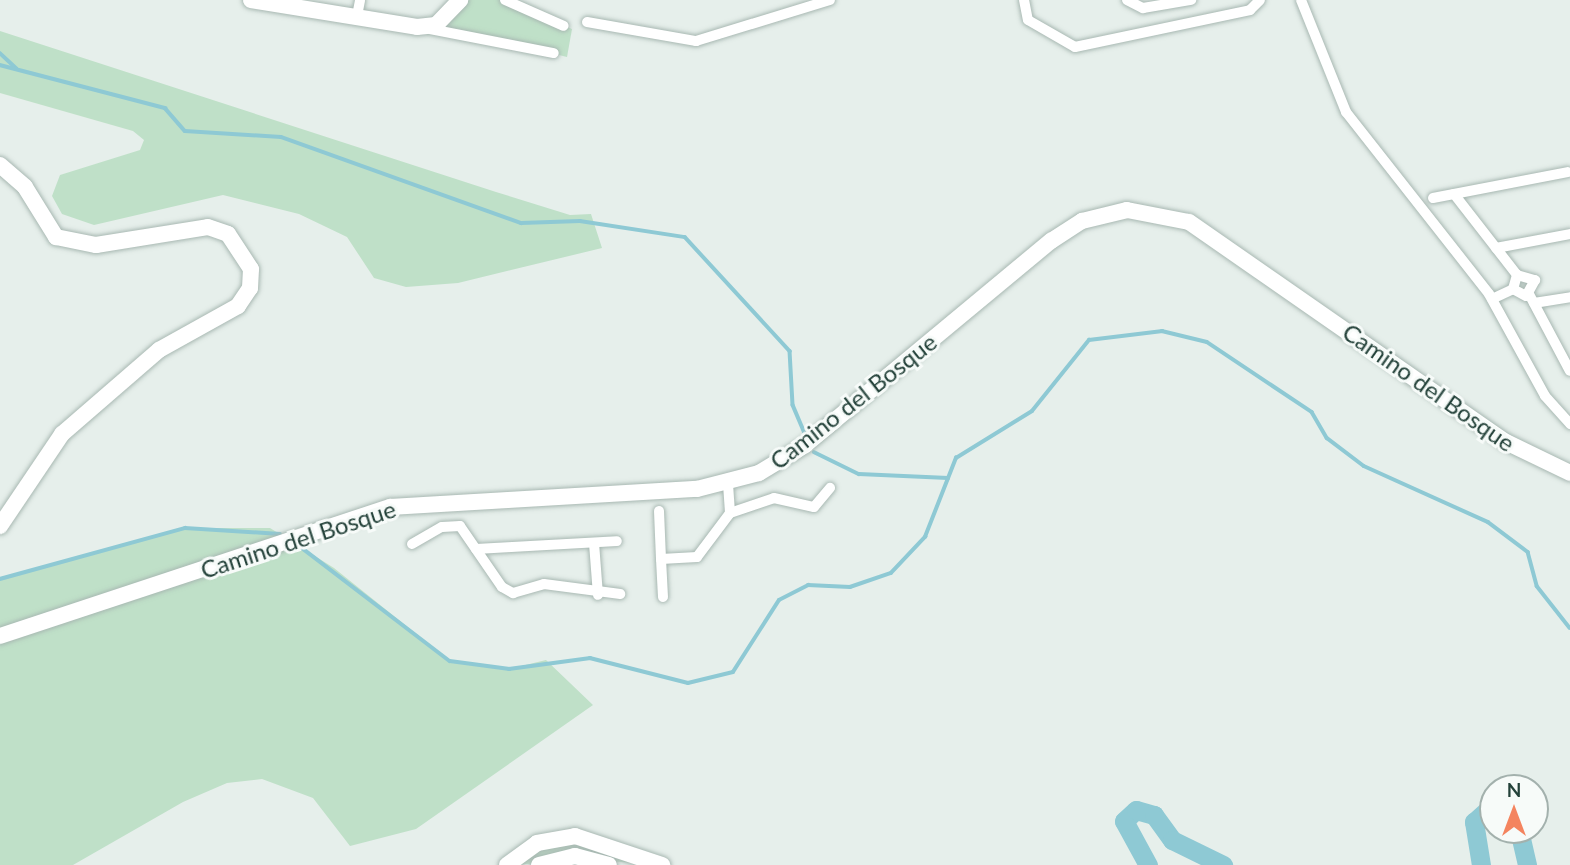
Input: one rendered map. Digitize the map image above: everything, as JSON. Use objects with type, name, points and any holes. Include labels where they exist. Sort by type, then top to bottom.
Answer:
[{"type":"street","points":[[251,0],[359,8],[416,27],[554,53]]},
{"type":"street","points":[[416,27],[436,26],[460,0]]},
{"type":"street","points":[[505,0],[564,26]]},
{"type":"street","points":[[587,22],[696,41],[830,0]]},
{"type":"street","points":[[1024,0],[1028,20],[1075,47],[1250,10],[1260,0]]},
{"type":"street","points":[[1127,0],[1143,8],[1191,0]]},
{"type":"street","points":[[1301,0],[1346,112],[1492,299],[1545,396],[1570,424]]},
{"type":"street","points":[[0,165],[25,187],[56,237],[96,245],[208,227],[228,234],[251,270],[250,288],[239,306],[159,350],[62,434],[0,526]]},
{"type":"street","points":[[1433,198],[1567,172]]},
{"type":"street","points":[[1454,194],[1517,275],[1535,279],[1532,299],[1565,354],[1570,371]]},
{"type":"street","name":"Camino del Bosque","points":[[0,636],[390,507],[728,484],[797,451],[1051,241],[1082,221],[1127,210],[1169,214],[1198,227],[1506,442],[1570,473]]},
{"type":"street","points":[[1496,248],[1570,234]]},
{"type":"street","points":[[1492,299],[1513,289],[1517,275]]},
{"type":"street","points":[[1513,289],[1532,299],[1570,297]]},
{"type":"street","points":[[728,484],[730,513]]},
{"type":"street","points":[[661,559],[698,557],[730,513],[774,499],[814,507],[830,488]]},
{"type":"street","points":[[440,502],[442,527]]},
{"type":"street","points":[[459,502],[460,526],[476,550],[513,593],[544,584],[598,595],[620,594]]},
{"type":"street","points":[[659,511],[663,597]]},
{"type":"street","points":[[412,544],[442,527],[460,526]]},
{"type":"street","points":[[476,550],[617,541]]},
{"type":"street","points":[[594,543],[598,595]]},
{"type":"street","points":[[508,865],[537,843],[575,836],[662,865]]},
{"type":"street","points":[[538,865],[575,856],[608,865]]},
{"type":"green space","points":[[460,0],[505,0],[572,29],[567,57],[436,25]]},
{"type":"green space","points":[[0,31],[570,215],[591,214],[602,248],[458,283],[406,287],[374,278],[347,237],[299,214],[223,195],[94,225],[62,214],[52,196],[60,175],[140,150],[144,140],[133,131],[0,93]]},
{"type":"green space","points":[[185,528],[270,528],[334,568],[450,661],[509,669],[546,660],[593,705],[416,829],[350,846],[313,798],[262,779],[227,783],[183,802],[73,865],[0,865],[0,579]]},
{"type":"green space","points":[[554,838],[662,865],[594,860],[508,865]]},
{"type":"waterway","points":[[0,53],[16,68]]},
{"type":"waterway","points":[[0,65],[165,108],[185,131],[281,137],[521,223],[580,221],[685,237],[790,351],[793,405],[806,435]]},
{"type":"waterway","points":[[302,548],[450,661],[509,669],[590,658],[688,683],[733,672],[779,600],[808,585],[850,587],[891,573],[925,537],[956,458],[1032,411],[1089,340],[1162,331],[1207,342],[1312,412],[1327,438],[1364,466],[1488,522],[1528,552],[1537,586],[1570,628]]},
{"type":"waterway","points":[[814,452],[859,474],[948,478]]},
{"type":"waterway","points":[[0,579],[185,528],[280,534]]},
{"type":"waterway","points":[[1148,865],[1124,821],[1136,810],[1154,815],[1172,840],[1223,865]]},
{"type":"waterway","points":[[1479,818],[1474,822],[1481,865]]},
{"type":"waterway","points":[[1522,844],[1527,865]]}]
